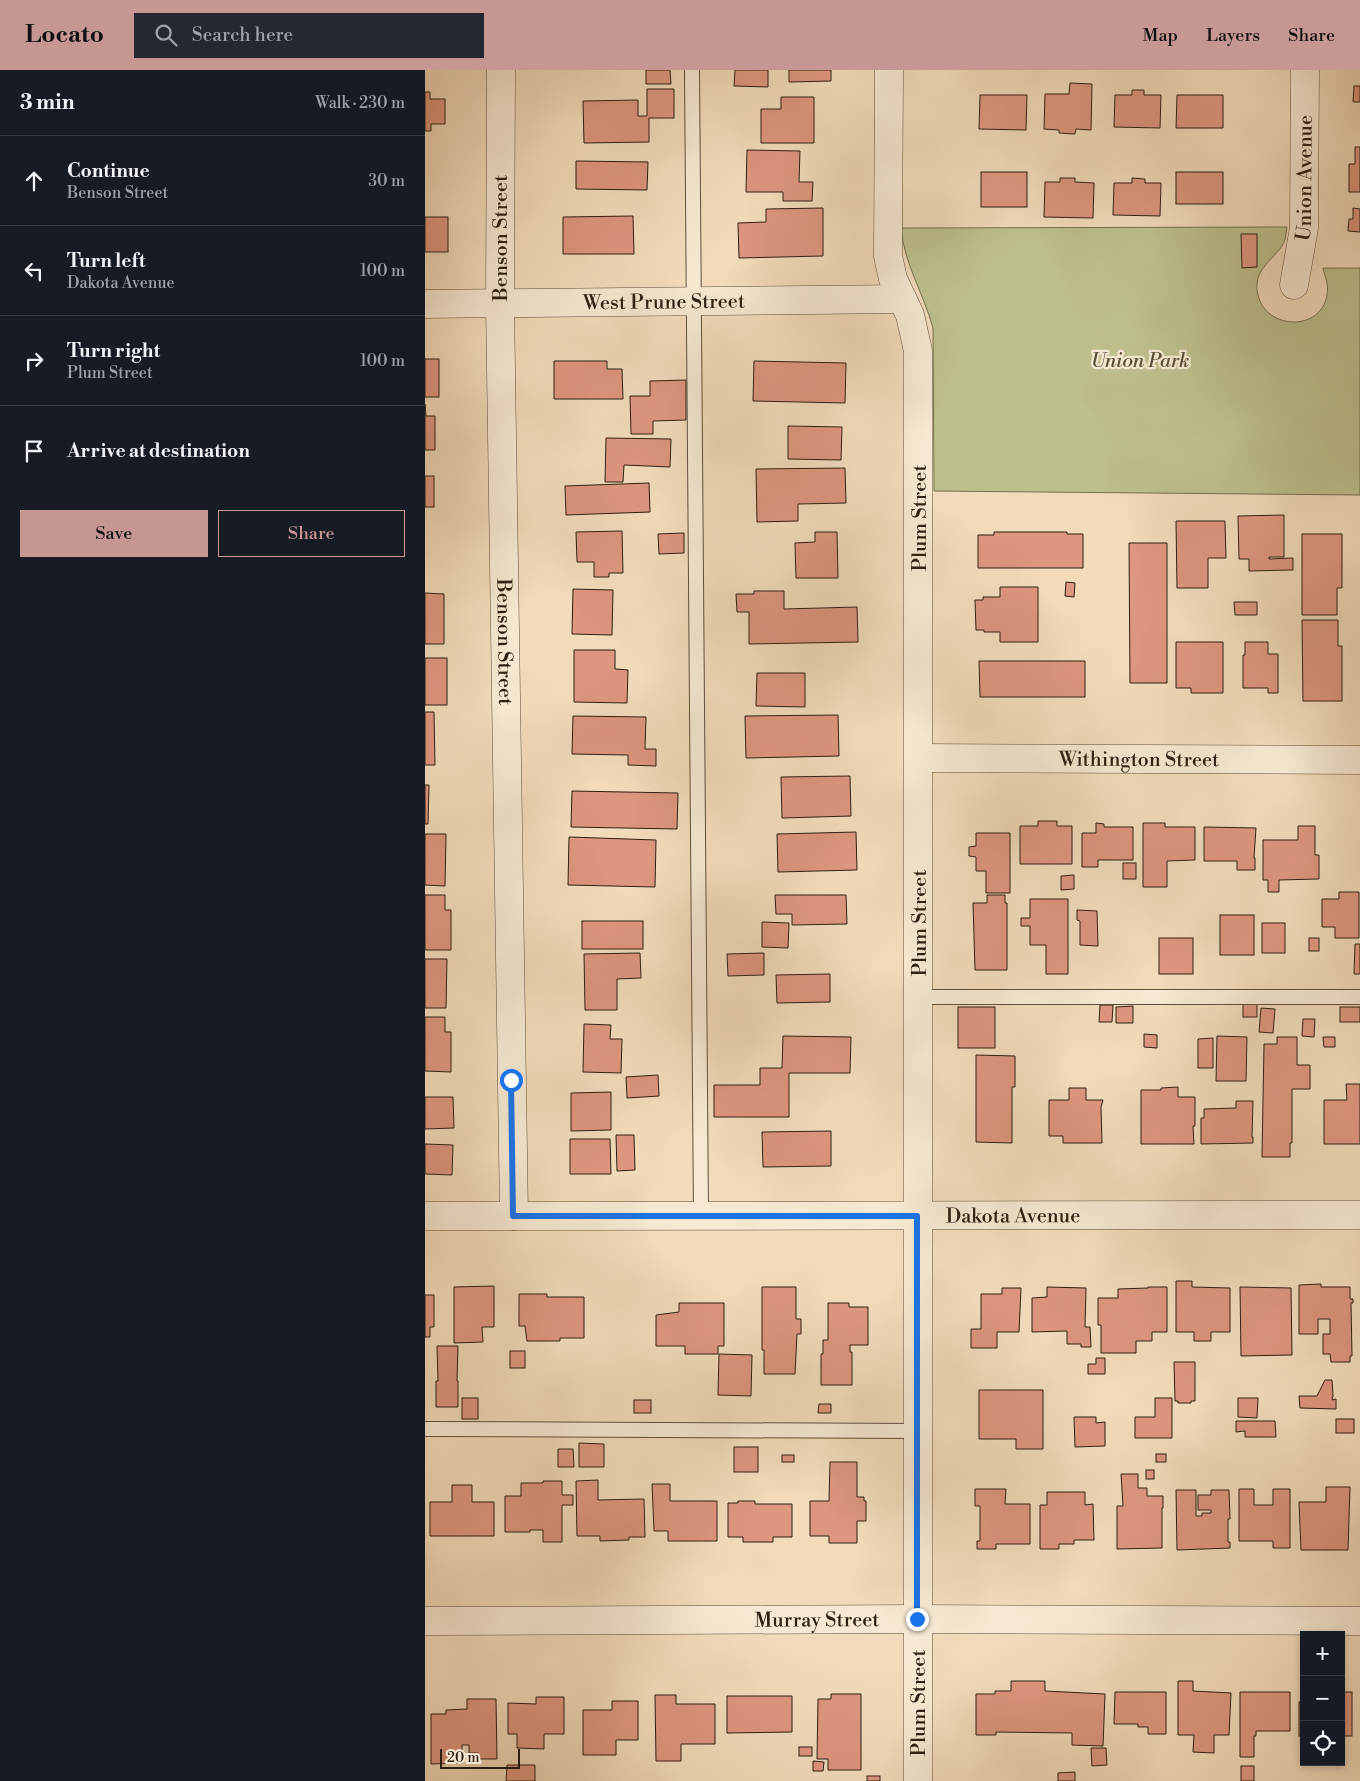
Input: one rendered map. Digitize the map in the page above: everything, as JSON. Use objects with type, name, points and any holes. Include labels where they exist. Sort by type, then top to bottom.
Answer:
[{"type":"street","name":"Benson Street","points":[[501,70],[500,305],[513,1216]]},
{"type":"street","name":"Plum Street","points":[[889,70],[888,256],[893,279],[909,315],[918,351],[918,1781]]},
{"type":"street","name":"Union Avenue","points":[[1294,285],[1304,228],[1305,70]]},
{"type":"street","name":"West Prune Street","points":[[425,304],[500,305],[902,299]]},
{"type":"street","name":"Withington Street","points":[[919,758],[1360,760]]},
{"type":"street","name":"Dakota Avenue","points":[[425,1216],[1360,1215]]},
{"type":"street","name":"Murray Street","points":[[425,1621],[917,1619],[1360,1621]]},
{"type":"lane","points":[[692,70],[701,1216]]},
{"type":"lane","points":[[918,997],[1360,997]]},
{"type":"lane","points":[[425,1429],[918,1431]]},
{"type":"green space","name":"Union Park","points":[[1287,227],[1283,244],[1260,273],[1258,279],[1258,295],[1263,307],[1271,315],[1293,322],[1315,316],[1323,307],[1327,295],[1327,284],[1323,268],[1360,268],[1360,495],[934,491],[933,328],[906,254],[901,228]]},
{"type":"building","points":[[646,70],[670,70],[671,84],[646,84]]},
{"type":"building","points":[[735,70],[768,70],[768,87],[734,86]]},
{"type":"building","points":[[789,70],[831,70],[831,81],[789,82]]},
{"type":"building","points":[[1070,83],[1092,84],[1091,130],[1076,129],[1075,134],[1059,133],[1059,130],[1044,129],[1045,94],[1069,94]]},
{"type":"building","points":[[1354,86],[1360,86],[1360,102],[1353,102]]},
{"type":"building","points":[[647,89],[674,89],[674,118],[649,118],[649,142],[584,143],[583,101],[638,100],[638,116],[647,116]]},
{"type":"building","points":[[1132,90],[1144,90],[1144,95],[1161,95],[1160,128],[1114,127],[1115,95],[1132,95]]},
{"type":"building","points":[[425,92],[430,92],[430,99],[445,99],[445,124],[431,124],[431,131],[425,131]]},
{"type":"building","points":[[980,95],[1027,95],[1026,130],[979,129]]},
{"type":"building","points":[[1177,95],[1223,95],[1223,128],[1176,128]]},
{"type":"building","points":[[781,97],[814,97],[814,143],[761,143],[761,109],[781,109]]},
{"type":"building","points":[[1355,147],[1360,147],[1360,192],[1349,192],[1349,164],[1355,164]]},
{"type":"building","points":[[747,150],[800,151],[799,182],[813,182],[812,201],[783,201],[783,192],[746,192]]},
{"type":"building","points":[[576,161],[648,162],[647,190],[576,189]]},
{"type":"building","points":[[981,172],[1027,172],[1027,207],[981,207]]},
{"type":"building","points":[[1176,172],[1223,172],[1223,204],[1176,204]]},
{"type":"building","points":[[1060,178],[1075,178],[1075,182],[1094,183],[1093,218],[1044,217],[1045,182],[1060,182]]},
{"type":"building","points":[[1132,178],[1145,179],[1145,183],[1161,183],[1160,216],[1113,215],[1114,183],[1132,183]]},
{"type":"building","points":[[823,208],[823,256],[739,258],[738,223],[766,222],[766,209]]},
{"type":"building","points":[[1353,208],[1360,209],[1360,232],[1348,231],[1349,219],[1353,219]]},
{"type":"building","points":[[633,216],[634,254],[563,254],[563,217]]},
{"type":"building","points":[[425,217],[448,217],[448,252],[425,252]]},
{"type":"building","points":[[1241,234],[1257,234],[1257,267],[1242,268]]},
{"type":"building","points":[[425,359],[439,359],[439,397],[425,397]]},
{"type":"building","points":[[554,361],[607,361],[607,369],[622,369],[623,399],[554,399]]},
{"type":"building","points":[[754,361],[846,363],[845,403],[753,401]]},
{"type":"building","points":[[686,380],[686,420],[653,421],[653,434],[631,434],[630,396],[650,396],[650,381]]},
{"type":"building","points":[[425,404],[426,416],[435,416],[435,450],[425,450]]},
{"type":"building","points":[[788,426],[842,427],[841,460],[788,459]]},
{"type":"building","points":[[606,438],[671,439],[670,467],[624,465],[623,482],[605,482]]},
{"type":"building","points":[[845,468],[846,503],[798,504],[798,521],[757,522],[756,469]]},
{"type":"building","points":[[425,476],[434,476],[434,507],[425,507]]},
{"type":"building","points":[[649,483],[650,512],[566,515],[565,486]]},
{"type":"building","points":[[1284,515],[1284,557],[1269,557],[1269,559],[1293,558],[1293,570],[1249,571],[1249,559],[1239,559],[1238,516]]},
{"type":"building","points":[[1176,521],[1225,521],[1226,558],[1208,558],[1208,588],[1177,588]]},
{"type":"building","points":[[622,531],[623,573],[609,573],[609,577],[594,577],[594,562],[577,562],[576,532]]},
{"type":"building","points":[[815,532],[837,532],[838,578],[796,578],[795,543],[815,542]]},
{"type":"building","points":[[994,532],[1067,532],[1067,534],[1083,534],[1083,568],[978,568],[978,535],[994,535]]},
{"type":"building","points":[[684,533],[684,553],[659,554],[658,534]]},
{"type":"building","points":[[1302,534],[1342,534],[1342,588],[1337,588],[1337,615],[1302,615]]},
{"type":"building","points":[[1129,543],[1167,543],[1167,683],[1130,683]]},
{"type":"building","points":[[1066,582],[1075,583],[1074,597],[1065,596]]},
{"type":"building","points":[[1000,587],[1038,587],[1038,642],[1000,642],[1000,632],[976,630],[975,600],[983,600],[983,597],[1000,597]]},
{"type":"building","points":[[573,589],[613,590],[612,635],[572,634]]},
{"type":"building","points":[[754,591],[784,591],[784,609],[857,607],[858,642],[749,644],[749,612],[737,612],[736,594],[754,594]]},
{"type":"building","points":[[425,593],[444,594],[444,644],[425,644]]},
{"type":"building","points":[[1234,602],[1257,602],[1257,615],[1235,615]]},
{"type":"building","points":[[1302,620],[1338,620],[1338,646],[1342,646],[1342,701],[1303,701]]},
{"type":"building","points":[[1176,642],[1223,642],[1223,693],[1191,693],[1191,688],[1176,688]]},
{"type":"building","points":[[1245,642],[1268,642],[1268,654],[1278,654],[1278,693],[1268,693],[1268,688],[1243,688]]},
{"type":"building","points":[[574,650],[615,650],[615,669],[628,670],[627,703],[574,702]]},
{"type":"building","points":[[425,658],[447,658],[447,705],[425,705]]},
{"type":"building","points":[[979,661],[1085,661],[1085,697],[980,697]]},
{"type":"building","points":[[757,673],[805,673],[805,707],[756,706]]},
{"type":"building","points":[[425,712],[434,712],[435,765],[425,765]]},
{"type":"building","points":[[838,715],[839,756],[746,758],[745,716]]},
{"type":"building","points":[[573,716],[646,717],[645,749],[656,749],[656,766],[628,765],[628,755],[572,754]]},
{"type":"building","points":[[850,776],[851,816],[782,818],[781,777]]},
{"type":"building","points":[[425,785],[429,785],[428,824],[425,824]]},
{"type":"building","points":[[572,791],[678,793],[677,829],[571,827]]},
{"type":"building","points":[[1038,821],[1057,821],[1057,826],[1072,826],[1072,864],[1020,864],[1020,826],[1038,826]]},
{"type":"building","points":[[1096,823],[1104,824],[1104,827],[1133,827],[1133,860],[1098,860],[1098,867],[1082,867],[1082,833],[1096,833]]},
{"type":"building","points":[[1143,823],[1165,823],[1165,827],[1195,827],[1195,860],[1167,861],[1167,887],[1143,887]]},
{"type":"building","points":[[1298,826],[1315,826],[1315,855],[1319,855],[1319,879],[1279,880],[1279,892],[1268,892],[1268,880],[1263,880],[1263,840],[1298,840]]},
{"type":"building","points":[[1204,827],[1256,828],[1255,870],[1237,870],[1237,861],[1204,861]]},
{"type":"building","points":[[856,832],[857,870],[778,872],[777,834]]},
{"type":"building","points":[[976,833],[1010,833],[1010,893],[986,893],[986,871],[976,871],[976,857],[969,856],[969,847],[976,846]]},
{"type":"building","points":[[425,834],[446,834],[445,886],[425,885]]},
{"type":"building","points":[[569,837],[656,840],[655,887],[568,885]]},
{"type":"building","points":[[1123,863],[1136,863],[1136,879],[1123,879]]},
{"type":"building","points":[[1074,875],[1074,889],[1061,890],[1061,876]]},
{"type":"building","points":[[1339,892],[1359,892],[1359,938],[1335,938],[1335,927],[1322,927],[1322,899],[1339,899]]},
{"type":"building","points":[[425,895],[445,895],[445,910],[451,910],[451,950],[425,950]]},
{"type":"building","points":[[775,895],[846,895],[847,924],[792,925],[792,914],[776,914]]},
{"type":"building","points":[[987,895],[1005,895],[1005,903],[1007,903],[1007,970],[975,970],[973,903],[987,903]]},
{"type":"building","points":[[1030,899],[1068,899],[1068,974],[1046,974],[1046,945],[1030,945],[1030,926],[1021,926],[1021,918],[1030,918]]},
{"type":"building","points":[[1077,910],[1097,911],[1098,946],[1080,945],[1080,921],[1077,920]]},
{"type":"building","points":[[1220,915],[1254,915],[1254,955],[1220,955]]},
{"type":"building","points":[[582,921],[643,921],[643,949],[582,949]]},
{"type":"building","points":[[762,922],[789,923],[788,948],[762,947]]},
{"type":"building","points":[[1262,923],[1285,923],[1285,953],[1262,953]]},
{"type":"building","points":[[1159,938],[1193,938],[1193,974],[1159,974]]},
{"type":"building","points":[[1309,938],[1319,938],[1319,951],[1309,951]]},
{"type":"building","points":[[1355,944],[1360,944],[1360,974],[1354,974]]},
{"type":"building","points":[[640,953],[641,978],[617,979],[617,1010],[585,1010],[584,954]]},
{"type":"building","points":[[764,953],[764,975],[728,976],[727,954]]},
{"type":"building","points":[[425,959],[447,959],[446,1008],[425,1008]]},
{"type":"building","points":[[830,974],[830,1002],[777,1003],[776,975]]},
{"type":"building","points":[[1243,1003],[1257,1003],[1257,1017],[1243,1017]]},
{"type":"building","points":[[1100,1005],[1113,1005],[1112,1022],[1099,1022]]},
{"type":"building","points":[[1133,1006],[1133,1023],[1116,1023],[1116,1007]]},
{"type":"building","points":[[958,1007],[995,1007],[995,1048],[958,1048]]},
{"type":"building","points":[[1340,1007],[1360,1007],[1360,1022],[1340,1022]]},
{"type":"building","points":[[1261,1008],[1275,1009],[1273,1033],[1259,1032]]},
{"type":"building","points":[[425,1017],[445,1017],[445,1032],[451,1032],[451,1072],[425,1071]]},
{"type":"building","points":[[1303,1019],[1315,1019],[1314,1037],[1302,1036]]},
{"type":"building","points":[[584,1024],[611,1025],[610,1039],[622,1039],[621,1073],[583,1072]]},
{"type":"building","points":[[1144,1034],[1157,1035],[1157,1048],[1144,1047]]},
{"type":"building","points":[[783,1036],[851,1037],[850,1073],[789,1073],[789,1117],[714,1117],[714,1085],[760,1085],[760,1068],[782,1068]]},
{"type":"building","points":[[1217,1036],[1247,1037],[1246,1081],[1216,1081]]},
{"type":"building","points":[[1277,1037],[1297,1037],[1297,1065],[1310,1065],[1310,1089],[1292,1089],[1292,1143],[1290,1143],[1290,1157],[1262,1157],[1264,1044],[1277,1044]]},
{"type":"building","points":[[1323,1037],[1335,1037],[1335,1047],[1324,1047]]},
{"type":"building","points":[[1213,1038],[1213,1068],[1198,1068],[1198,1039]]},
{"type":"building","points":[[976,1055],[1015,1056],[1015,1087],[1012,1087],[1012,1143],[976,1142]]},
{"type":"building","points":[[658,1075],[659,1096],[627,1098],[626,1077]]},
{"type":"building","points":[[1346,1084],[1360,1084],[1360,1144],[1324,1144],[1324,1100],[1347,1100]]},
{"type":"building","points":[[1178,1087],[1178,1097],[1195,1097],[1194,1144],[1141,1144],[1141,1090],[1161,1090],[1161,1088]]},
{"type":"building","points":[[1069,1088],[1086,1088],[1086,1100],[1103,1100],[1101,1107],[1102,1143],[1063,1143],[1063,1136],[1049,1136],[1049,1100],[1069,1100]]},
{"type":"building","points":[[611,1092],[611,1130],[571,1131],[571,1093]]},
{"type":"building","points":[[425,1097],[453,1097],[454,1128],[425,1129]]},
{"type":"building","points":[[1236,1101],[1253,1101],[1253,1143],[1201,1144],[1201,1118],[1204,1118],[1204,1109],[1236,1108]]},
{"type":"building","points":[[831,1131],[831,1166],[763,1167],[762,1132]]},
{"type":"building","points":[[616,1135],[634,1135],[635,1170],[617,1171]]},
{"type":"building","points":[[570,1139],[610,1139],[611,1174],[570,1174]]},
{"type":"building","points":[[425,1144],[453,1145],[452,1175],[425,1174]]},
{"type":"building","points":[[1176,1281],[1192,1281],[1192,1287],[1230,1288],[1230,1332],[1211,1332],[1211,1341],[1194,1341],[1194,1332],[1176,1332]]},
{"type":"building","points":[[1321,1284],[1321,1287],[1350,1287],[1350,1299],[1353,1299],[1353,1303],[1351,1303],[1352,1356],[1350,1356],[1350,1362],[1331,1362],[1330,1354],[1323,1354],[1323,1334],[1330,1334],[1330,1319],[1318,1319],[1318,1334],[1299,1334],[1299,1285]]},
{"type":"building","points":[[494,1286],[494,1327],[482,1327],[483,1342],[454,1343],[454,1287]]},
{"type":"building","points":[[762,1287],[796,1287],[796,1319],[801,1319],[801,1334],[797,1334],[795,1374],[764,1374]]},
{"type":"building","points":[[1047,1287],[1086,1288],[1085,1327],[1090,1327],[1091,1347],[1081,1347],[1081,1344],[1067,1344],[1067,1331],[1032,1332],[1032,1298],[1047,1297]]},
{"type":"building","points":[[1167,1287],[1167,1332],[1152,1332],[1152,1341],[1136,1341],[1136,1353],[1101,1353],[1101,1325],[1098,1325],[1098,1298],[1118,1298],[1118,1289]]},
{"type":"building","points":[[1240,1287],[1291,1288],[1292,1355],[1241,1356]]},
{"type":"building","points":[[1002,1288],[1021,1288],[1019,1332],[997,1332],[997,1348],[971,1348],[971,1329],[981,1329],[981,1294],[1002,1294]]},
{"type":"building","points":[[519,1294],[547,1294],[547,1297],[584,1297],[584,1338],[560,1338],[560,1341],[527,1341],[525,1326],[519,1326]]},
{"type":"building","points":[[425,1295],[434,1295],[434,1327],[430,1327],[430,1337],[425,1337]]},
{"type":"building","points":[[679,1303],[724,1303],[724,1346],[718,1346],[718,1354],[685,1354],[685,1346],[656,1346],[656,1315],[679,1312]]},
{"type":"building","points":[[828,1303],[849,1303],[849,1307],[868,1307],[868,1345],[850,1345],[850,1352],[852,1352],[852,1385],[821,1385],[823,1340],[828,1340]]},
{"type":"building","points":[[437,1346],[458,1346],[458,1407],[436,1407],[436,1381],[438,1381]]},
{"type":"building","points":[[510,1351],[525,1351],[525,1368],[510,1368]]},
{"type":"building","points":[[719,1354],[752,1355],[751,1396],[718,1395]]},
{"type":"building","points":[[1096,1358],[1105,1358],[1105,1374],[1088,1374],[1088,1364],[1096,1364]]},
{"type":"building","points":[[1174,1362],[1195,1362],[1195,1401],[1191,1401],[1191,1403],[1178,1403],[1178,1401],[1175,1401]]},
{"type":"building","points":[[1325,1380],[1332,1380],[1332,1400],[1336,1399],[1336,1409],[1300,1408],[1299,1396],[1317,1396]]},
{"type":"building","points":[[979,1390],[1043,1390],[1043,1449],[1016,1449],[1016,1439],[979,1439]]},
{"type":"building","points":[[462,1398],[478,1398],[478,1419],[462,1419]]},
{"type":"building","points":[[1155,1398],[1172,1398],[1172,1438],[1135,1438],[1135,1417],[1155,1417]]},
{"type":"building","points":[[1238,1398],[1258,1398],[1257,1418],[1238,1417]]},
{"type":"building","points":[[634,1400],[651,1400],[651,1413],[634,1413]]},
{"type":"building","points":[[819,1404],[831,1404],[831,1413],[818,1413]]},
{"type":"building","points":[[1074,1417],[1096,1417],[1096,1423],[1105,1422],[1105,1446],[1075,1447]]},
{"type":"building","points":[[1336,1419],[1354,1419],[1354,1433],[1336,1433]]},
{"type":"building","points":[[1236,1421],[1275,1421],[1276,1437],[1245,1437],[1245,1431],[1236,1432]]},
{"type":"building","points":[[579,1443],[604,1444],[604,1467],[579,1467]]},
{"type":"building","points":[[734,1447],[758,1447],[758,1472],[734,1472]]},
{"type":"building","points":[[558,1449],[573,1449],[574,1467],[558,1467]]},
{"type":"building","points":[[1156,1454],[1166,1454],[1166,1462],[1156,1462]]},
{"type":"building","points":[[782,1455],[794,1455],[794,1462],[782,1462]]},
{"type":"building","points":[[830,1462],[857,1462],[857,1497],[864,1497],[864,1501],[866,1501],[866,1521],[857,1521],[857,1543],[829,1543],[829,1536],[810,1536],[810,1501],[829,1501]]},
{"type":"building","points":[[1146,1470],[1154,1470],[1154,1479],[1146,1479]]},
{"type":"building","points":[[1121,1474],[1138,1474],[1138,1488],[1147,1488],[1147,1496],[1163,1496],[1162,1548],[1117,1549],[1117,1506],[1123,1506]]},
{"type":"building","points":[[598,1480],[598,1500],[644,1499],[645,1537],[629,1537],[629,1540],[600,1541],[600,1536],[577,1536],[576,1481]]},
{"type":"building","points":[[543,1481],[562,1481],[562,1495],[573,1495],[573,1505],[562,1505],[562,1542],[543,1542],[543,1530],[505,1532],[505,1496],[521,1496],[521,1483],[543,1483]]},
{"type":"building","points":[[652,1484],[670,1484],[670,1501],[717,1501],[717,1541],[668,1541],[668,1531],[654,1531]]},
{"type":"building","points":[[452,1485],[472,1485],[472,1502],[494,1502],[494,1536],[430,1536],[430,1502],[452,1502]]},
{"type":"building","points":[[1326,1487],[1350,1487],[1348,1550],[1301,1550],[1299,1502],[1326,1502]]},
{"type":"building","points":[[975,1489],[1006,1489],[1005,1504],[1030,1504],[1030,1544],[996,1544],[996,1549],[977,1549],[977,1541],[980,1541],[980,1506],[975,1506]]},
{"type":"building","points":[[1239,1489],[1254,1489],[1254,1505],[1273,1505],[1273,1489],[1290,1489],[1290,1548],[1273,1548],[1273,1541],[1239,1541]]},
{"type":"building","points":[[1176,1490],[1196,1490],[1196,1516],[1202,1516],[1202,1513],[1211,1513],[1211,1510],[1198,1510],[1198,1495],[1211,1495],[1211,1490],[1229,1490],[1230,1519],[1228,1519],[1228,1542],[1230,1542],[1230,1548],[1177,1550]]},
{"type":"building","points":[[1047,1492],[1085,1492],[1085,1505],[1093,1504],[1094,1540],[1074,1540],[1074,1544],[1059,1544],[1059,1549],[1040,1549],[1040,1505],[1047,1505]]},
{"type":"building","points":[[738,1501],[755,1501],[755,1504],[792,1504],[792,1537],[773,1537],[773,1542],[743,1542],[743,1537],[728,1537],[728,1503],[738,1503]]},
{"type":"building","points":[[1011,1681],[1045,1681],[1045,1691],[1105,1694],[1103,1746],[1072,1745],[1072,1733],[996,1732],[996,1735],[976,1735],[976,1694],[995,1694],[995,1691],[1011,1691]]},
{"type":"building","points":[[1178,1681],[1193,1681],[1193,1691],[1231,1693],[1229,1735],[1214,1735],[1214,1753],[1193,1752],[1194,1735],[1178,1735]]},
{"type":"building","points":[[1115,1692],[1166,1692],[1166,1734],[1148,1734],[1148,1727],[1138,1727],[1138,1724],[1114,1724]]},
{"type":"building","points":[[1240,1692],[1290,1692],[1290,1731],[1256,1731],[1256,1736],[1254,1736],[1254,1757],[1240,1757]]},
{"type":"building","points":[[1345,1692],[1352,1692],[1352,1736],[1345,1736]]},
{"type":"building","points":[[831,1694],[861,1694],[861,1770],[828,1770],[828,1759],[817,1759],[818,1699],[831,1699]]},
{"type":"building","points":[[655,1695],[676,1695],[676,1704],[715,1704],[715,1744],[681,1744],[681,1761],[656,1761]]},
{"type":"building","points":[[727,1696],[792,1696],[792,1732],[727,1733]]},
{"type":"building","points":[[536,1697],[564,1697],[564,1734],[544,1734],[544,1749],[517,1748],[517,1734],[508,1734],[508,1703],[536,1704]]},
{"type":"building","points":[[467,1699],[496,1699],[497,1759],[478,1759],[478,1753],[469,1753],[469,1745],[462,1745],[462,1763],[431,1764],[431,1714],[446,1714],[446,1710],[467,1709]]},
{"type":"building","points":[[612,1701],[638,1701],[638,1740],[616,1740],[616,1755],[583,1755],[583,1710],[612,1710]]},
{"type":"building","points":[[1299,1702],[1300,1702],[1300,1736]]},
{"type":"building","points":[[799,1747],[812,1747],[812,1756],[799,1756]]},
{"type":"building","points":[[1091,1748],[1106,1748],[1107,1765],[1092,1766]]},
{"type":"building","points":[[813,1761],[824,1762],[823,1771],[813,1771]]},
{"type":"building","points":[[507,1765],[535,1765],[535,1781],[506,1781]]},
{"type":"building","points":[[1241,1766],[1254,1766],[1254,1781],[1241,1781]]},
{"type":"building","points":[[1075,1772],[1075,1781],[1058,1781],[1058,1773]]},
{"type":"building","points":[[867,1776],[880,1776],[880,1781],[867,1781]]},
{"type":"route","points":[[511,1080],[513,1216],[917,1216],[917,1619]]}]
